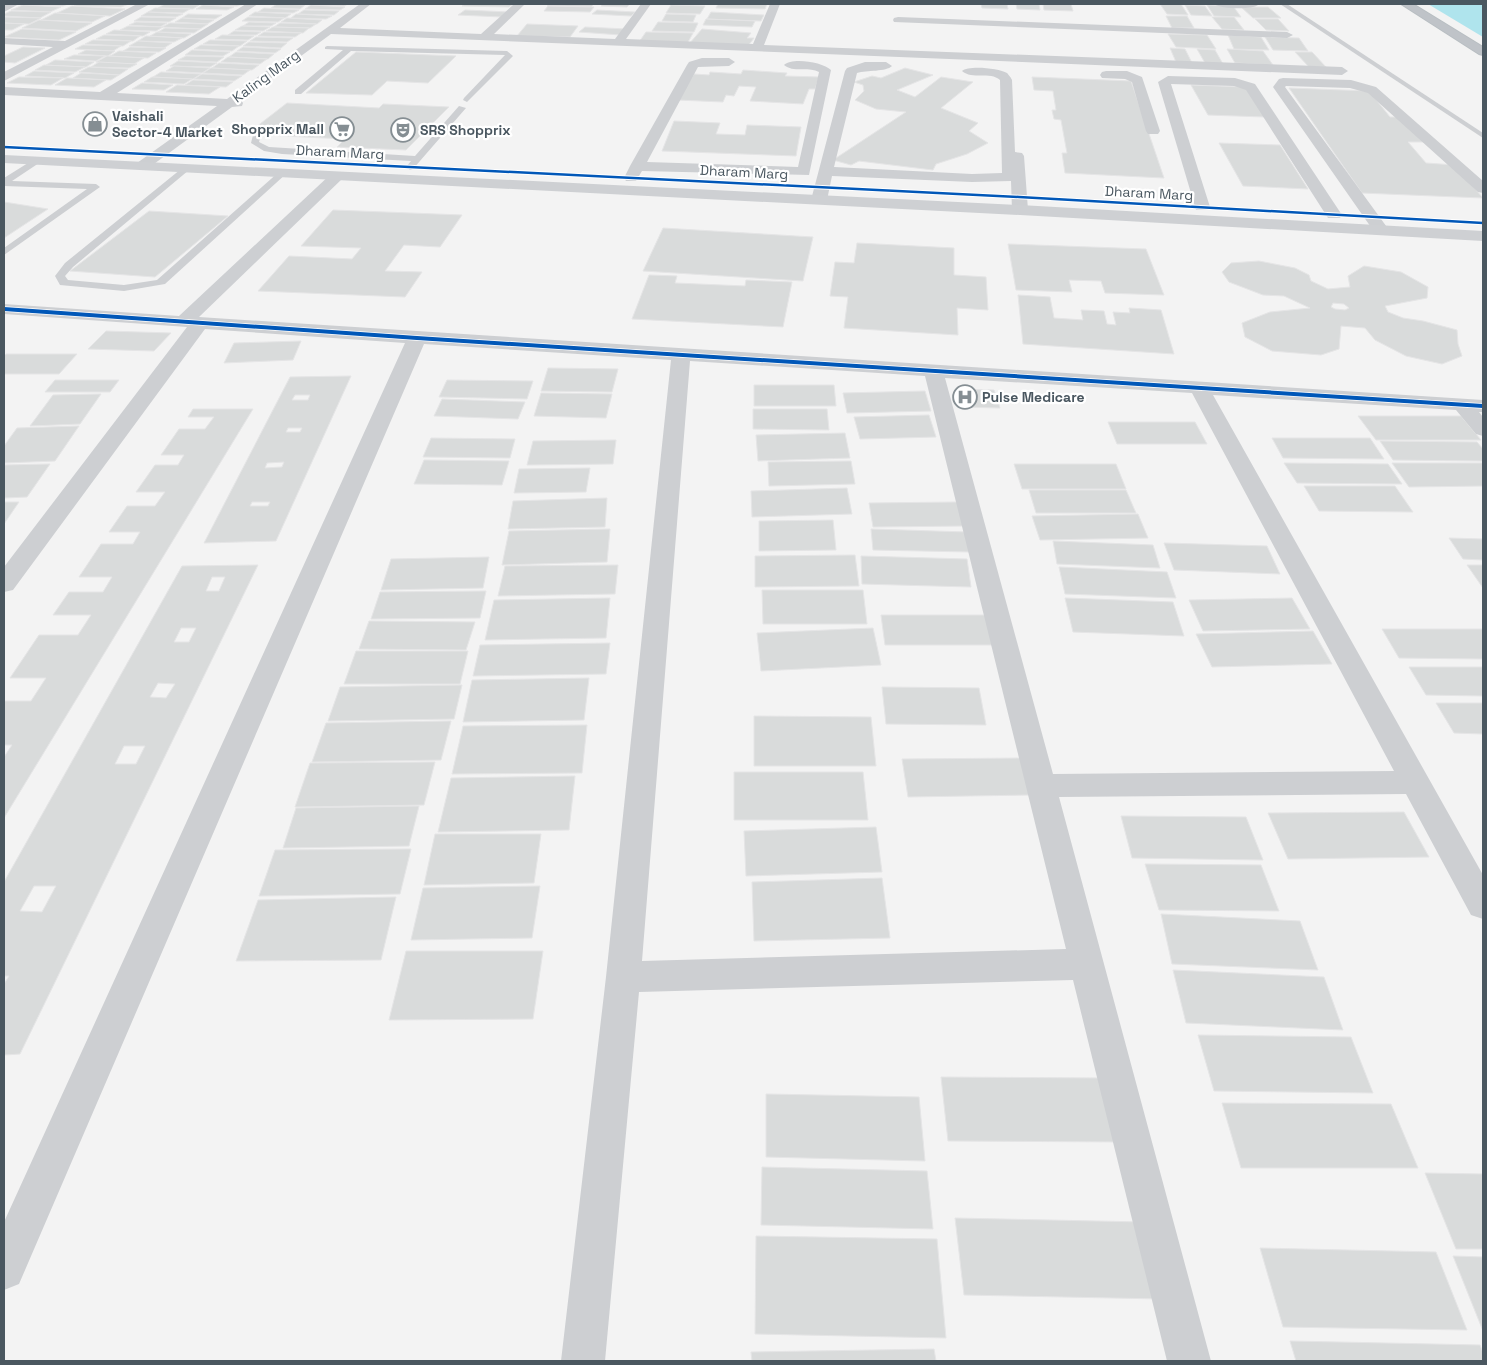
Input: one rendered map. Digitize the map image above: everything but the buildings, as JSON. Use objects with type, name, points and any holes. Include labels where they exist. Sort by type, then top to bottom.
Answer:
[{"type":"highway","points":[[1406,4],[1483,52]]},
{"type":"street","points":[[4,8],[14,4]]},
{"type":"street","points":[[4,77],[145,4]]},
{"type":"street","points":[[102,96],[253,4]]},
{"type":"street","name":"Kaling Marg","points":[[142,166],[366,4]]},
{"type":"street","points":[[482,38],[520,4]]},
{"type":"street","points":[[618,43],[646,4]]},
{"type":"street","points":[[757,49],[775,4]]},
{"type":"street","points":[[1219,4],[1253,5]]},
{"type":"street","name":"Kaling Marg","points":[[312,59],[378,9]]},
{"type":"street","points":[[898,20],[1287,35]]},
{"type":"street","points":[[328,31],[757,49],[895,50],[1342,71]]},
{"type":"street","points":[[4,41],[65,44]]},
{"type":"street","points":[[738,63],[702,62],[693,65],[634,172],[804,172],[825,70],[817,66],[775,64]]},
{"type":"street","points":[[820,194],[851,71],[865,66],[907,68]]},
{"type":"street","points":[[826,171],[972,178],[1009,177],[1006,80],[1002,75],[990,72],[955,70]]},
{"type":"street","points":[[1090,74],[1127,75],[1138,80],[1153,131]]},
{"type":"street","points":[[1020,203],[1014,78],[1022,75]]},
{"type":"street","points":[[1202,207],[1164,82],[1168,80],[1235,82],[1250,87],[1334,215]]},
{"type":"street","points":[[1376,223],[1279,87],[1283,82],[1351,84],[1372,90],[1483,189]]},
{"type":"street","points":[[4,91],[230,102]]},
{"type":"street","name":"Kaling Marg","points":[[230,102],[252,104],[238,114]]},
{"type":"street","points":[[184,162],[196,146]]},
{"type":"street","name":"Dharam Marg","points":[[6,158],[157,155],[184,162],[283,173],[337,176],[676,186],[1376,223],[1483,223]]},
{"type":"street","name":"Dharam Marg","points":[[6,158],[167,167],[184,162],[414,163],[634,172],[676,186]]},
{"type":"street","points":[[4,584],[192,322],[337,176]]},
{"type":"street","name":"Dharam Marg","points":[[1020,203],[1202,207],[1334,215],[1376,223],[1483,236]]},
{"type":"street","points":[[4,309],[934,372],[1483,406]]},
{"type":"street","points":[[4,1269],[417,338]]},
{"type":"street","points":[[583,1361],[624,977],[681,354]]},
{"type":"street","points":[[934,372],[1189,1361]]},
{"type":"street","points":[[1199,388],[1483,905]]},
{"type":"street","points":[[1462,405],[1483,430]]},
{"type":"street","points":[[1041,786],[1414,782]]},
{"type":"street","points":[[624,977],[1086,964]]},
{"type":"lane","points":[[1283,4],[1483,136]]},
{"type":"lane","points":[[327,48],[501,52],[510,56],[467,100]]},
{"type":"lane","points":[[298,92],[350,48]]},
{"type":"lane","points":[[257,135],[255,143],[267,149],[414,163],[462,108]]},
{"type":"lane","points":[[4,182],[36,161]]},
{"type":"lane","points":[[184,162],[68,265],[60,276],[64,283],[122,290],[142,288],[161,282],[283,173]]},
{"type":"lane","points":[[4,182],[96,187],[4,252]]},
{"type":"water","points":[[1428,4],[1483,4],[1483,37]]},
{"type":"cycle path","points":[[4,147],[1019,197],[1483,223]]},
{"type":"cycle path","points":[[4,309],[417,338],[1483,406]]},
{"type":"place","name":"Vaishali Sector-4 Market","points":[[95,124]]},
{"type":"place","name":"Shopprix Mall","points":[[342,129]]},
{"type":"place","name":"SRS Shopprix","points":[[403,130]]},
{"type":"place","name":"Pulse Medicare","points":[[965,397]]}]
